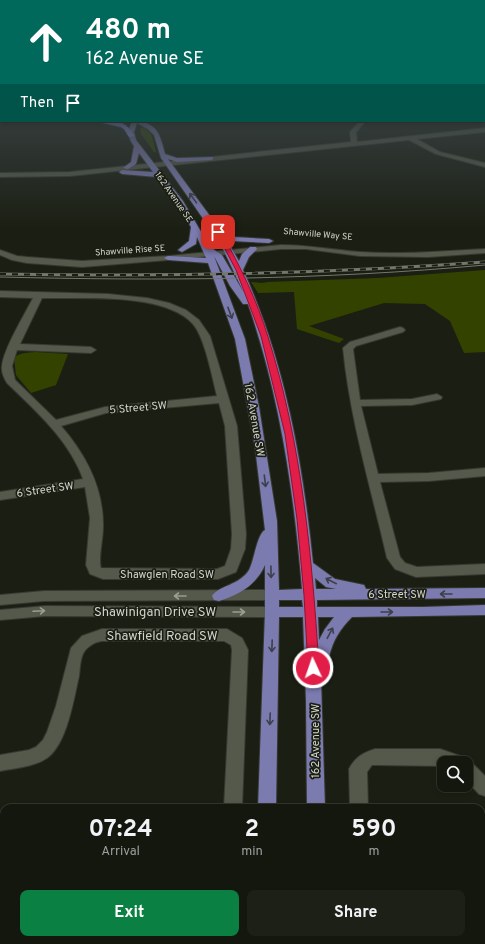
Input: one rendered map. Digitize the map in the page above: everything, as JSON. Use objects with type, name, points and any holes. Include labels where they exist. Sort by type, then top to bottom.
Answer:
[{"type":"main road","name":"162 Avenue SE","points":[[133,140],[156,168],[195,226],[217,251],[240,273]]},
{"type":"main road","points":[[124,170],[146,173],[156,168],[141,140]]},
{"type":"main road","name":"162 Avenue SE","points":[[159,140],[164,156],[218,232],[217,276]]},
{"type":"main road","points":[[160,145],[164,142],[164,140]]},
{"type":"main road","points":[[124,170],[134,163],[137,146]]},
{"type":"main road","points":[[164,156],[174,159],[211,158]]},
{"type":"main road","points":[[185,187],[182,170],[189,165]]},
{"type":"main road","points":[[180,203],[189,207],[195,214],[217,251],[230,279],[257,317]]},
{"type":"main road","points":[[182,250],[193,242],[193,231],[195,226]]},
{"type":"main road","points":[[218,232],[234,240],[269,241]]},
{"type":"main road","points":[[240,273],[245,256],[254,249]]},
{"type":"main road","points":[[168,258],[217,251]]},
{"type":"main road","name":"162 Avenue SW","points":[[240,273],[271,359],[289,434],[300,497],[309,595],[315,698],[316,804]]},
{"type":"main road","name":"162 Avenue SW","points":[[217,276],[240,339],[261,447],[271,521],[272,612],[267,804]]},
{"type":"main road","points":[[219,596],[244,584],[250,579],[261,554],[271,521]]},
{"type":"main road","points":[[306,565],[331,583],[382,594]]},
{"type":"main road","name":"6 Street SW","points":[[309,595],[485,593]]},
{"type":"main road","name":"Shawinigan Drive SW","points":[[272,595],[309,595]]},
{"type":"main road","name":"6 Street SW","points":[[310,612],[485,610]]},
{"type":"main road","name":"Shawinigan Drive SW","points":[[272,612],[310,612]]},
{"type":"main road","points":[[315,698],[323,651],[328,636],[336,624],[348,612]]},
{"type":"street","points":[[353,140],[354,144]]},
{"type":"street","points":[[373,140],[383,141]]},
{"type":"street","points":[[170,165],[189,165],[392,140]]},
{"type":"street","points":[[414,140],[438,153],[485,165]]},
{"type":"street","points":[[2,178],[61,179],[124,170],[156,168],[211,158],[333,147]]},
{"type":"street","name":"Shawville Way SE","points":[[217,251],[269,241],[318,243],[363,249],[380,253]]},
{"type":"street","name":"Shawville Way SE","points":[[217,251],[290,246],[360,254],[380,253],[428,255],[485,251]]},
{"type":"street","name":"Shawville Rise SE","points":[[52,262],[182,250],[217,251]]},
{"type":"street","name":"Shawville Rise SE","points":[[0,252],[21,259],[82,264],[168,258]]},
{"type":"street","points":[[0,294],[39,295]]},
{"type":"street","name":"Shawglen Road SW","points":[[39,295],[132,298],[153,301],[177,309],[193,320],[203,330],[231,426],[239,534],[236,554],[231,569],[227,572],[218,574],[103,574],[95,571],[93,566],[96,537],[96,511],[86,468],[79,455],[54,424],[11,381],[7,373],[6,364],[13,347],[39,295]]},
{"type":"street","points":[[400,330],[349,347],[359,424],[394,558],[400,566],[416,572],[485,569]]},
{"type":"street","points":[[13,347],[91,350]]},
{"type":"street","points":[[356,403],[412,402],[437,397]]},
{"type":"street","name":"5 Street SW","points":[[54,424],[105,410],[223,399]]},
{"type":"street","points":[[374,478],[436,476],[485,472]]},
{"type":"street","name":"6 Street SW","points":[[0,496],[90,482]]},
{"type":"street","name":"Shawinigan Drive SW","points":[[0,600],[44,596],[272,595]]},
{"type":"street","name":"Shawinigan Drive SW","points":[[0,615],[45,611],[272,612]]},
{"type":"street","name":"Shawfield Road SW","points":[[0,763],[25,760],[42,752],[49,745],[57,729],[76,652],[89,638],[102,635],[227,635],[237,642],[240,650],[233,804]]},
{"type":"street","points":[[359,804],[358,769],[366,759],[375,757],[437,756]]},
{"type":"street","points":[[473,775],[485,788]]},
{"type":"green space","points":[[145,140],[153,140],[156,152],[154,152]]},
{"type":"green space","points":[[485,270],[485,352],[464,353],[450,321],[425,304],[384,303],[309,326],[344,339],[339,343],[297,329],[294,292],[258,293],[251,282],[262,283],[378,278]]},
{"type":"green space","points":[[36,352],[68,354],[56,385],[31,393],[16,375],[14,358],[21,354]]},
{"type":"tram line","points":[[0,277],[121,279],[242,278],[364,274],[485,265]]},
{"type":"railway","points":[[0,274],[242,274],[485,262]]},
{"type":"route","points":[[218,232],[239,270],[264,336],[278,385],[289,434],[300,497],[309,595],[313,668]]}]
